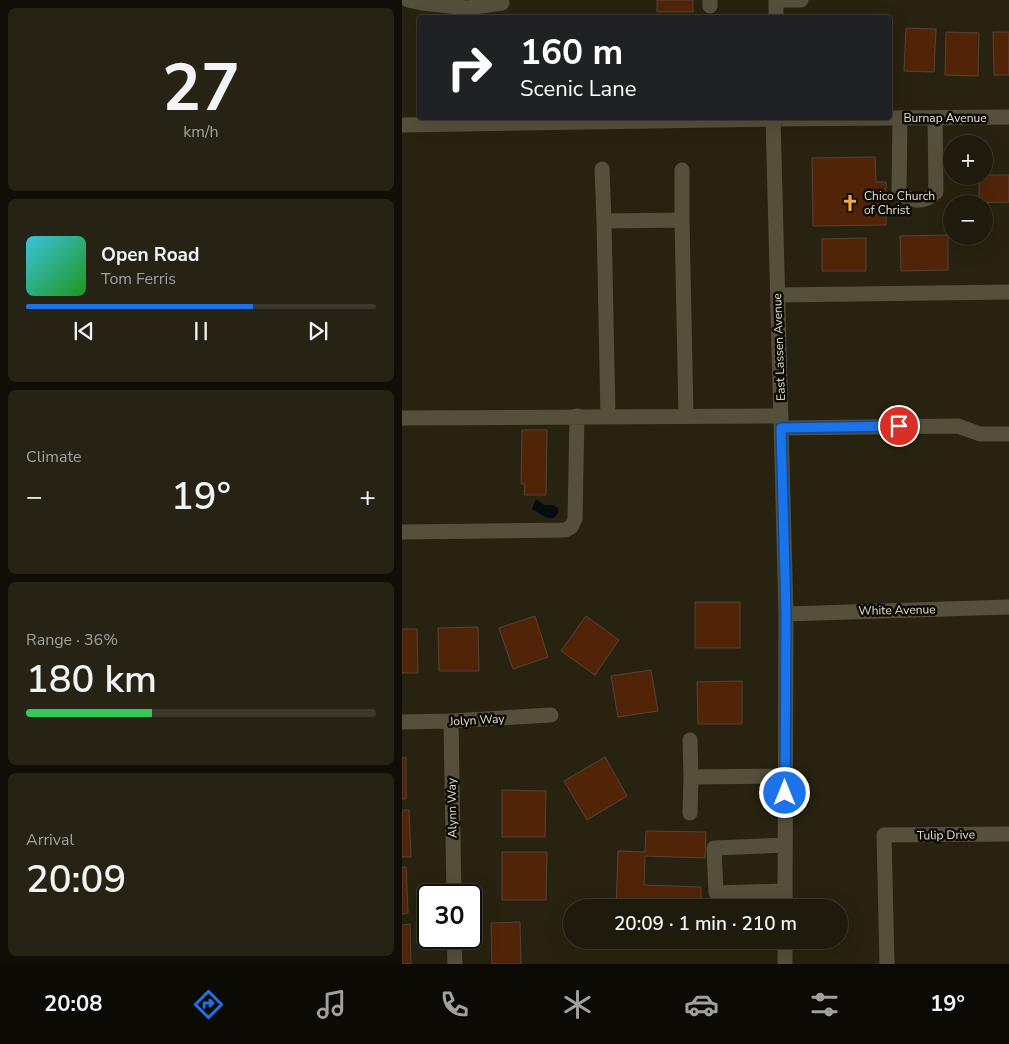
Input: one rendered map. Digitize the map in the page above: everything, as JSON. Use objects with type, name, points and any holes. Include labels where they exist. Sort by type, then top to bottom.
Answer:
[{"type":"street","points":[[408,0],[422,4],[467,8],[506,1]]},
{"type":"street","points":[[776,15],[776,0],[802,0]]},
{"type":"street","name":"Burnap Avenue","points":[[892,118],[1008,117]]},
{"type":"street","points":[[900,118],[899,192],[909,199],[920,201],[932,196],[936,192],[935,118]]},
{"type":"street","name":"Burnap Avenue","points":[[402,125],[667,120]]},
{"type":"street","name":"East Lassen Avenue","points":[[773,120],[786,614],[785,899]]},
{"type":"street","points":[[602,169],[608,416]]},
{"type":"street","points":[[682,170],[686,416]]},
{"type":"street","points":[[604,221],[682,220]]},
{"type":"street","points":[[778,295],[1008,292]]},
{"type":"street","points":[[402,532],[565,530],[571,527],[575,519],[577,416]]},
{"type":"street","points":[[402,418],[686,416],[781,422],[958,426],[980,434],[1008,434]]},
{"type":"street","name":"White Avenue","points":[[786,614],[1008,607]]},
{"type":"street","name":"Jolyn Way","points":[[402,722],[451,722],[551,715]]},
{"type":"street","name":"Alynn Way","points":[[451,722],[454,884]]},
{"type":"street","points":[[690,740],[690,813]]},
{"type":"street","points":[[691,777],[785,776]]},
{"type":"street","name":"Tulip Drive","points":[[887,964],[884,835],[1008,834]]},
{"type":"street","points":[[785,845],[714,848],[716,893],[785,891]]},
{"type":"street","points":[[454,949],[455,964]]},
{"type":"street","points":[[785,949],[785,964]]},
{"type":"shaded area","points":[[536,499],[544,505],[553,505],[558,508],[558,513],[554,518],[547,518],[532,509]]},
{"type":"building","points":[[657,0],[693,0],[693,12],[657,12]]},
{"type":"building","points":[[906,28],[936,29],[934,72],[904,71]]},
{"type":"building","points":[[946,32],[979,33],[978,76],[945,75]]},
{"type":"building","points":[[993,32],[1009,32],[1009,75],[994,75]]},
{"type":"building","name":"Chico Church of Christ","points":[[875,157],[876,182],[886,182],[886,225],[813,226],[812,158]]},
{"type":"building","points":[[993,175],[1009,175],[1009,202],[993,203],[993,195],[979,195],[979,185],[993,185]]},
{"type":"building","points":[[943,235],[943,245],[948,245],[948,270],[901,271],[900,236]]},
{"type":"building","points":[[866,238],[866,271],[822,271],[822,239]]},
{"type":"building","points":[[522,430],[547,430],[546,495],[524,495],[525,484],[521,484]]},
{"type":"building","points":[[695,602],[740,602],[740,648],[695,648]]},
{"type":"building","points":[[535,616],[548,657],[513,669],[499,628]]},
{"type":"building","points":[[586,616],[619,640],[595,675],[561,651]]},
{"type":"building","points":[[478,627],[479,671],[439,671],[438,628]]},
{"type":"building","points":[[402,629],[417,629],[418,673],[402,673]]},
{"type":"building","points":[[651,670],[658,711],[618,717],[611,676]]},
{"type":"building","points":[[742,681],[742,724],[698,724],[697,682]]},
{"type":"building","points":[[406,757],[406,799],[402,799],[402,758]]},
{"type":"building","points":[[605,757],[627,796],[587,820],[564,781]]},
{"type":"building","points":[[502,790],[546,791],[545,837],[502,837]]},
{"type":"building","points":[[402,810],[409,810],[411,857],[402,857]]},
{"type":"building","points":[[646,831],[706,832],[705,858],[645,856],[644,885],[701,887],[701,899],[616,899],[618,851],[645,852]]},
{"type":"building","points":[[502,852],[547,852],[546,900],[502,900]]},
{"type":"building","points":[[402,867],[406,867],[408,913],[402,914]]},
{"type":"building","points":[[520,922],[521,964],[492,964],[491,923]]},
{"type":"building","points":[[410,924],[411,964],[402,964],[402,925]]},
{"type":"place","name":"Chico Church of Christ","points":[[850,203]]},
{"type":"route","points":[[785,793],[786,614],[781,428],[899,426]]}]
